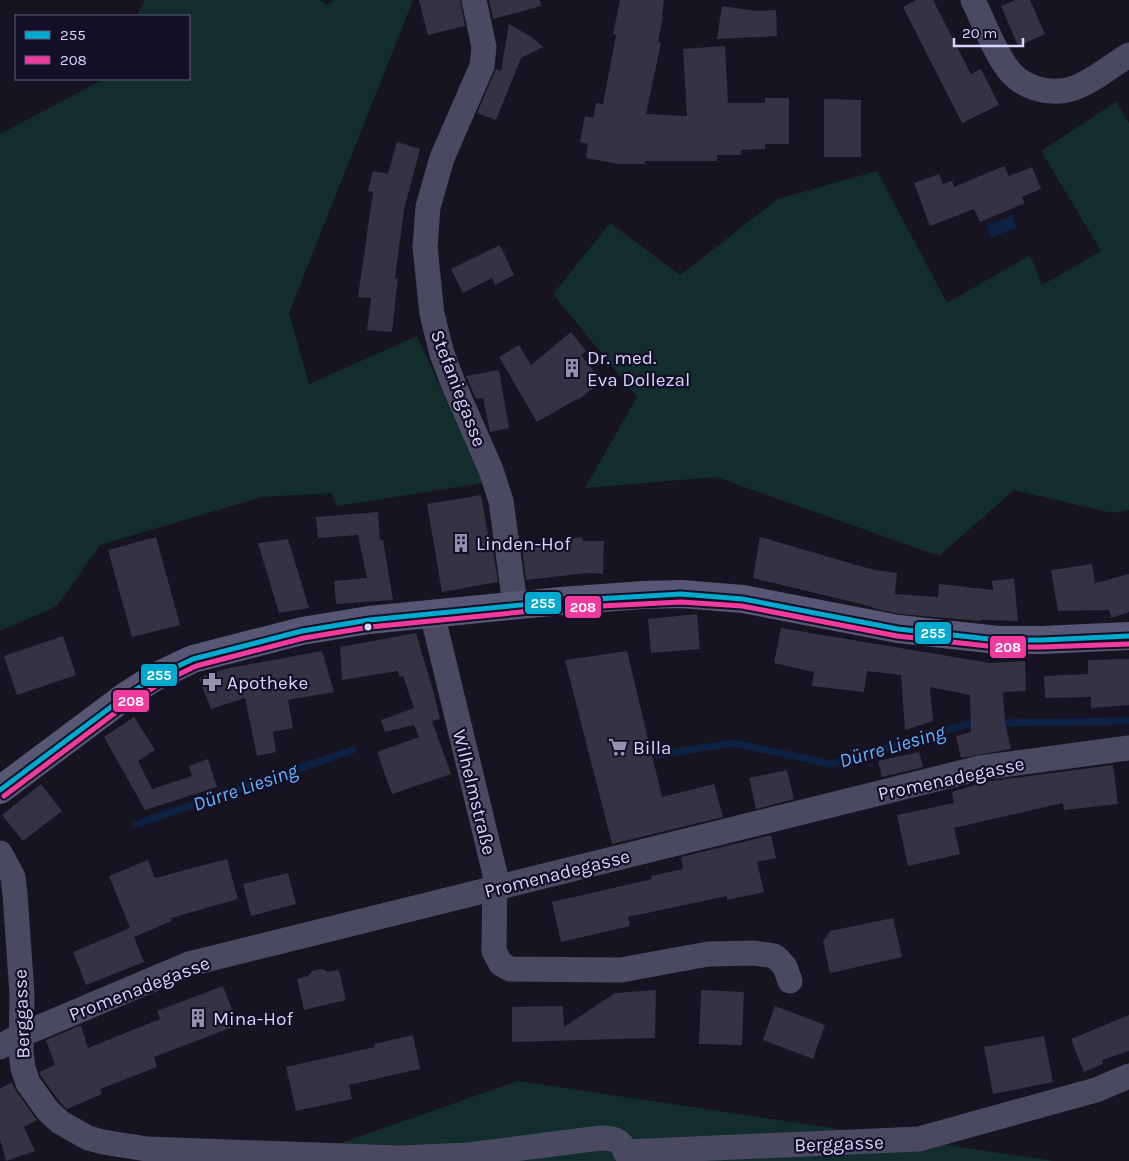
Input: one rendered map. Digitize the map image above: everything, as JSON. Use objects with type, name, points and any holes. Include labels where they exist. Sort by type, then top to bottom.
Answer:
[{"type":"main road","points":[[0,790],[128,695],[157,676],[193,659],[302,631],[369,620],[515,604],[643,595],[712,596],[743,599],[898,629],[943,635],[998,640],[1129,636]]},
{"type":"street","name":"Stefaniegasse","points":[[474,0],[484,47],[482,66],[442,158],[428,208],[425,247],[432,314],[442,354],[502,501],[515,604]]},
{"type":"street","points":[[973,0],[1005,66],[1020,80],[1038,89],[1058,91],[1078,86],[1129,55]]},
{"type":"street","name":"Wilhelmstraße","points":[[432,613],[495,874],[494,952],[501,964],[510,969],[621,970],[708,954],[754,953],[774,956],[778,959],[785,967],[790,982]]},
{"type":"street","name":"Promenadegasse","points":[[10,1041],[189,964],[980,768],[1129,748]]},
{"type":"street","name":"Berggasse","points":[[0,853],[13,877],[22,994],[10,1041],[23,1068],[28,1084],[48,1111],[73,1130],[88,1138],[103,1142],[147,1149],[399,1158],[468,1155],[609,1138],[620,1142],[622,1157],[919,1140],[1096,1090],[1129,1076]]},
{"type":"green space","points":[[145,0],[320,0],[327,5],[334,0],[413,0],[289,313],[309,384],[417,336],[484,483],[337,506],[331,493],[262,497],[100,545],[57,606],[0,631],[0,134],[102,80],[190,80],[190,15],[138,15]]},
{"type":"green space","points":[[1116,102],[1129,123],[1129,510],[1112,513],[1014,490],[939,556],[716,477],[585,488],[637,397],[553,294],[610,223],[680,275],[778,199],[877,171],[947,303],[1030,255],[1042,285],[1101,251],[1041,151]]},
{"type":"green space","points":[[518,1081],[1054,1161],[289,1161]]},
{"type":"water","points":[[1012,215],[1017,227],[991,238],[986,226]]},
{"type":"building","points":[[419,0],[460,0],[465,26],[428,35]]},
{"type":"building","points":[[489,0],[540,0],[541,6],[493,19]]},
{"type":"building","points":[[620,0],[664,0],[658,42],[661,43],[646,114],[687,116],[683,49],[725,46],[728,103],[765,103],[765,98],[789,98],[789,144],[765,144],[765,149],[741,150],[741,155],[717,155],[717,161],[645,161],[645,164],[619,164],[586,158],[588,144],[580,142],[585,116],[593,118],[596,103],[603,104],[616,35],[613,34]]},
{"type":"building","points":[[916,0],[933,0],[971,74],[981,69],[999,105],[962,123],[903,7]]},
{"type":"building","points":[[1015,0],[1030,0],[1045,34],[1018,46],[1001,6]]},
{"type":"building","points":[[722,6],[756,11],[776,10],[777,36],[717,39]]},
{"type":"building","points":[[509,24],[533,38],[543,47],[521,58],[496,120],[477,113],[496,69],[501,71]]},
{"type":"building","points":[[824,99],[861,100],[861,157],[824,157]]},
{"type":"building","points":[[397,142],[420,149],[404,210],[395,278],[398,278],[392,332],[367,330],[371,298],[358,297],[373,192],[368,191],[373,171],[388,174]]},
{"type":"building","points":[[1004,166],[1009,176],[1032,167],[1041,189],[1022,197],[1025,203],[980,222],[974,209],[930,226],[914,183],[939,174],[943,184],[952,181],[954,187]]},
{"type":"building","points":[[500,245],[514,275],[495,285],[492,278],[463,293],[451,269]]},
{"type":"building","points":[[571,332],[586,351],[581,355],[602,381],[578,400],[537,422],[499,357],[519,345],[531,365]]},
{"type":"building","points":[[499,370],[509,428],[490,432],[483,398],[476,399],[466,376]]},
{"type":"building","name":"Linden-Hof","points":[[481,495],[498,582],[442,592],[427,504]]},
{"type":"building","points":[[378,512],[380,540],[383,540],[393,600],[336,604],[334,581],[367,578],[358,535],[318,538],[316,517]]},
{"type":"building","points":[[156,537],[180,625],[132,637],[108,550]]},
{"type":"building","points":[[582,537],[583,541],[604,541],[603,574],[587,573],[526,580],[522,546]]},
{"type":"building","points":[[760,537],[874,570],[897,573],[895,594],[938,597],[939,584],[993,590],[992,581],[1014,578],[1018,621],[981,621],[900,614],[753,578]]},
{"type":"building","points":[[288,539],[309,608],[279,613],[258,543]]},
{"type":"building","points":[[1092,564],[1095,583],[1129,574],[1129,612],[1111,618],[1109,610],[1058,611],[1051,570]]},
{"type":"building","points":[[697,614],[700,649],[651,653],[648,619]]},
{"type":"building","points":[[781,628],[990,663],[1025,661],[1026,691],[1003,692],[1005,722],[1011,749],[961,758],[956,736],[971,732],[970,695],[930,687],[933,721],[905,730],[901,675],[867,671],[864,692],[812,686],[814,672],[774,663]]},
{"type":"building","points":[[416,633],[440,719],[432,721],[451,774],[392,794],[377,752],[419,737],[414,725],[385,732],[381,720],[414,708],[403,676],[400,677],[398,671],[342,680],[340,647]]},
{"type":"building","points":[[63,636],[76,675],[17,695],[4,656]]},
{"type":"building","points":[[322,651],[334,692],[288,700],[293,728],[273,732],[276,752],[257,756],[245,698],[211,709],[199,678],[224,669]]},
{"type":"building","name":"Billa","points":[[627,651],[662,797],[714,784],[723,817],[612,844],[565,660]]},
{"type":"building","points":[[1129,659],[1129,705],[1091,708],[1091,697],[1045,698],[1044,676],[1088,674],[1088,660]]},
{"type":"building","points":[[134,717],[155,750],[138,761],[152,789],[192,776],[189,766],[208,759],[217,787],[145,810],[104,737]]},
{"type":"building","points":[[919,752],[923,767],[882,777],[878,761]]},
{"type":"building","points":[[1113,765],[1118,804],[1064,810],[1063,803],[954,828],[960,854],[908,866],[897,815],[954,803],[952,792],[983,782]]},
{"type":"building","points":[[787,770],[794,799],[756,809],[749,778]]},
{"type":"building","points":[[41,784],[62,811],[23,841],[2,815]]},
{"type":"building","points":[[771,835],[776,858],[757,862],[764,892],[727,900],[727,896],[628,917],[630,926],[561,942],[552,902],[652,879],[651,876],[683,869],[681,857]]},
{"type":"building","points":[[227,859],[238,899],[171,918],[172,921],[134,937],[144,962],[86,985],[73,952],[130,928],[109,876],[148,860],[155,878]]},
{"type":"building","points":[[288,873],[296,904],[251,916],[243,884]]},
{"type":"building","points":[[893,918],[902,957],[830,973],[823,941],[830,931]]},
{"type":"building","points":[[322,969],[328,972],[339,970],[346,1000],[304,1010],[297,979],[308,976],[312,971]]},
{"type":"building","points":[[223,986],[238,1025],[154,1057],[157,1067],[100,1089],[102,1094],[67,1109],[59,1101],[39,1072],[55,1065],[46,1040],[81,1025],[88,1048],[160,1019],[157,1011]]},
{"type":"building","points":[[656,990],[655,1038],[512,1042],[512,1007],[563,1006],[564,1027],[615,993]]},
{"type":"building","points":[[701,990],[744,992],[742,1045],[699,1044]]},
{"type":"building","points":[[775,1006],[825,1025],[813,1059],[763,1040]]},
{"type":"building","points":[[1129,1015],[1129,1051],[1102,1060],[1103,1064],[1084,1072],[1071,1039]]},
{"type":"building","points":[[413,1035],[420,1069],[349,1085],[352,1099],[296,1111],[286,1067],[375,1047],[374,1044]]},
{"type":"building","points":[[1044,1036],[1053,1082],[993,1094],[984,1047]]},
{"type":"building","points":[[12,1082],[16,1091],[37,1120],[24,1127],[35,1151],[6,1161],[0,1139],[0,1089]]},
{"type":"waterway","name":"Dürre Liesing","points":[[996,723],[1129,721]]},
{"type":"waterway","name":"Dürre Liesing","points":[[657,755],[733,743],[831,764],[972,723],[980,723]]},
{"type":"waterway","name":"Dürre Liesing","points":[[137,824],[353,750]]},
{"type":"transit line","name":"255","points":[[0,790],[127,695],[157,676],[193,659],[302,631],[369,620],[561,601],[681,594],[743,599],[898,629],[998,640],[1129,636]]},
{"type":"transit line","name":"208","points":[[4,796],[131,701],[161,683],[196,666],[304,638],[370,627],[562,608],[681,602],[742,606],[897,636],[997,647],[1129,644]]},
{"type":"place","name":"Dr. med. Eva Dollezal","points":[[572,368]]},
{"type":"place","name":"Linden-Hof","points":[[461,543]]},
{"type":"place","name":"Apotheke","points":[[212,682]]},
{"type":"place","name":"Billa","points":[[618,747]]},
{"type":"place","name":"Mina-Hof","points":[[198,1018]]}]
